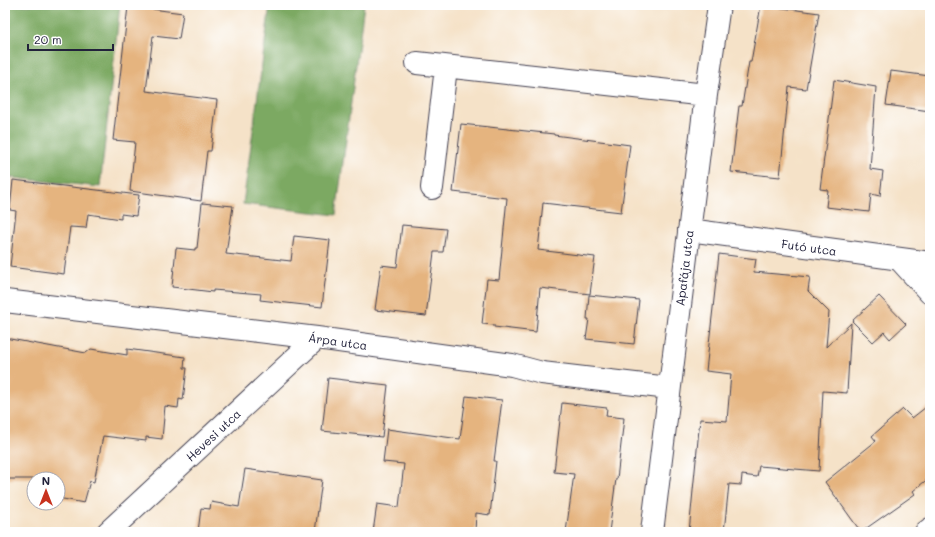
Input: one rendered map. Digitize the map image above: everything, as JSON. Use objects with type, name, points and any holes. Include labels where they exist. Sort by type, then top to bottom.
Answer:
[{"type":"street","name":"Apafája utca","points":[[652,532],[706,95],[719,5]]},
{"type":"street","points":[[417,63],[706,95]]},
{"type":"street","points":[[432,188],[446,67]]},
{"type":"street","name":"Futó utca","points":[[689,230],[930,263]]},
{"type":"street","points":[[900,260],[930,293]]},
{"type":"street","name":"Árpa utca","points":[[5,302],[317,338],[512,364],[542,372],[669,388]]},
{"type":"street","name":"Hevesi utca","points":[[108,532],[317,338]]},
{"type":"street","points":[[926,532],[930,529]]},
{"type":"green space","points":[[5,5],[120,5],[100,187],[5,177]]},
{"type":"green space","points":[[270,5],[364,5],[336,215],[243,204]]},
{"type":"building","points":[[761,5],[819,13],[806,89],[789,87],[780,177],[731,172],[739,106],[742,106],[749,62],[751,62]]},
{"type":"building","points":[[128,6],[183,13],[179,39],[153,36],[146,91],[217,100],[211,151],[207,151],[201,201],[130,191],[135,142],[113,140]]},
{"type":"building","points":[[891,71],[930,76],[930,111],[886,105]]},
{"type":"building","points":[[834,80],[876,87],[870,169],[883,171],[880,196],[871,194],[869,212],[826,207],[828,190],[820,189]]},
{"type":"building","points":[[461,124],[554,134],[630,145],[621,212],[543,203],[538,250],[595,257],[590,294],[540,288],[536,332],[494,327],[494,325],[482,324],[487,279],[499,280],[507,198],[453,192]]},
{"type":"building","points":[[13,180],[139,195],[136,216],[121,214],[121,219],[88,214],[86,228],[70,227],[64,274],[10,267],[16,211],[10,210]]},
{"type":"building","points":[[202,203],[233,206],[226,254],[291,261],[294,236],[330,240],[322,307],[260,300],[261,294],[213,290],[213,292],[172,287],[176,248],[195,250],[195,248],[197,248]]},
{"type":"building","points":[[402,225],[446,229],[443,252],[434,252],[426,316],[375,310],[381,265],[397,267]]},
{"type":"building","points":[[719,254],[756,259],[754,272],[810,277],[808,291],[829,312],[826,347],[851,323],[847,393],[823,391],[819,471],[759,466],[757,477],[742,475],[741,485],[729,484],[724,532],[689,532],[700,419],[727,421],[731,374],[706,371]]},
{"type":"building","points":[[589,295],[639,300],[634,344],[586,339],[589,319],[587,319]]},
{"type":"building","points":[[879,296],[906,324],[890,339],[884,332],[873,342],[852,321]]},
{"type":"building","points":[[5,338],[86,353],[91,349],[127,355],[127,349],[185,357],[184,368],[187,368],[183,400],[179,399],[178,408],[165,406],[162,439],[146,437],[146,441],[103,436],[94,482],[90,481],[84,503],[66,500],[66,471],[26,471],[26,479],[5,479]]},
{"type":"building","points":[[328,378],[388,385],[382,437],[322,431]]},
{"type":"building","points":[[466,396],[502,400],[494,461],[496,461],[490,515],[476,513],[475,532],[373,532],[377,504],[399,507],[404,464],[383,462],[387,429],[460,439]]},
{"type":"building","points":[[562,403],[607,408],[606,416],[624,418],[609,532],[566,532],[574,474],[554,472]]},
{"type":"building","points":[[930,404],[930,477],[913,491],[915,494],[861,532],[825,482],[876,441],[872,436],[903,409],[912,418]]},
{"type":"building","points":[[245,469],[322,480],[315,532],[282,532],[270,530],[270,532],[198,532],[201,508],[210,509],[211,502],[239,507]]}]
